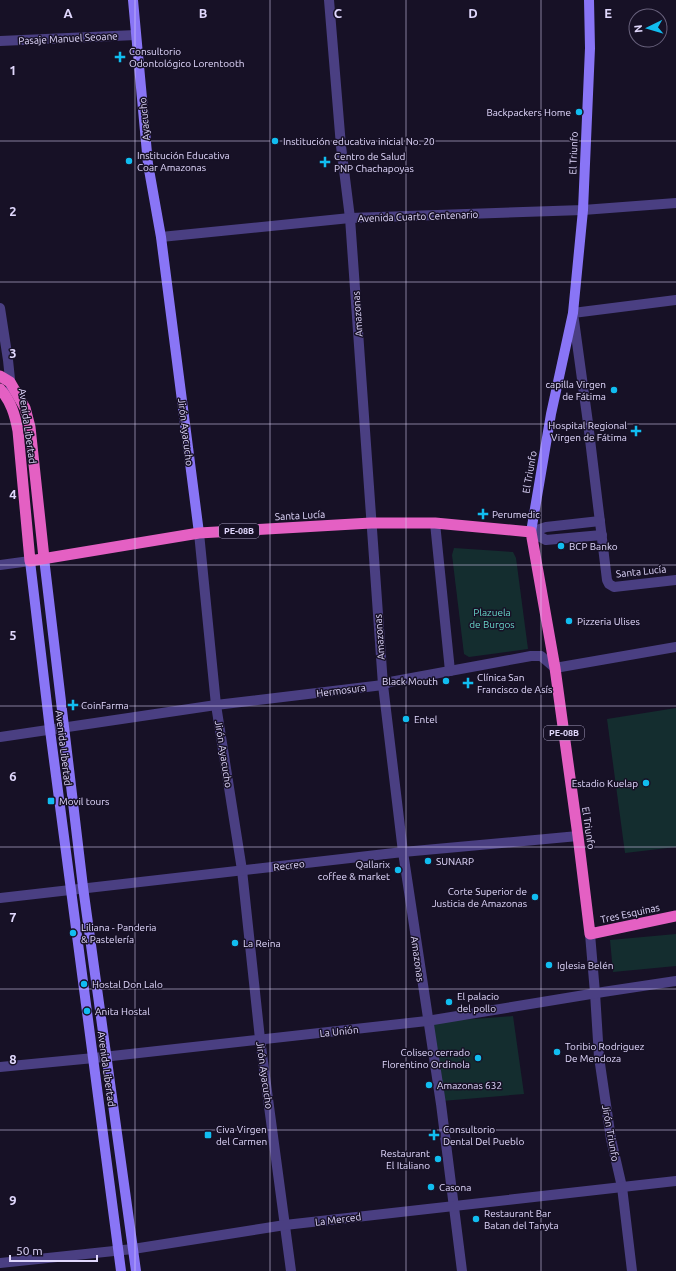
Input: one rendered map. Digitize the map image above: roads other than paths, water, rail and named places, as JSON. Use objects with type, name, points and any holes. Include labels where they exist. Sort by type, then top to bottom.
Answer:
[{"type":"highway","points":[[0,376],[10,382]]},
{"type":"highway","name":"Avenida Libertad","points":[[10,382],[25,408],[30,427],[44,558]]},
{"type":"highway","points":[[0,389],[6,395],[14,412]]},
{"type":"highway","name":"Avenida Libertad","points":[[14,412],[18,431],[30,561]]},
{"type":"highway","name":"Santa Lucía","points":[[30,561],[199,533],[371,523],[435,524],[531,532]]},
{"type":"highway","name":"El Triunfo","points":[[531,532],[555,668],[590,934]]},
{"type":"highway","name":"Tres Esquinas","points":[[590,934],[676,916]]},
{"type":"main road","name":"Ayacucho","points":[[133,0],[148,164],[161,237]]},
{"type":"main road","name":"El Triunfo","points":[[531,532],[551,414],[573,313],[583,210],[590,48],[589,0]]},
{"type":"main road","name":"Jirón Ayacucho","points":[[161,237],[199,533]]},
{"type":"main road","name":"Avenida Libertad","points":[[44,558],[83,887],[136,1271]]},
{"type":"main road","name":"Avenida Libertad","points":[[30,561],[70,889],[94,1058],[121,1271]]},
{"type":"street","name":"Amazonas","points":[[328,0],[350,218],[383,685],[403,852],[427,1021],[441,1104],[462,1271]]},
{"type":"street","name":"Pasaje Manuel Seoane","points":[[0,41],[136,35]]},
{"type":"street","name":"Avenida Cuarto Centenario","points":[[161,237],[350,218],[583,210],[676,203]]},
{"type":"street","points":[[602,535],[573,313],[676,300]]},
{"type":"street","points":[[0,308],[10,382]]},
{"type":"street","name":"Avenida Libertad","points":[[10,382],[14,412]]},
{"type":"street","name":"Santa Lucía","points":[[531,532],[546,527],[600,521]]},
{"type":"street","points":[[435,524],[450,671]]},
{"type":"street","name":"Santa Lucía","points":[[531,532],[546,540],[602,535],[607,580],[609,584],[614,587],[676,580]]},
{"type":"street","name":"Jirón Ayacucho","points":[[199,533],[216,705],[242,870],[260,1039],[291,1271]]},
{"type":"street","name":"Santa Lucía","points":[[0,565],[30,561]]},
{"type":"street","points":[[555,668],[676,647]]},
{"type":"street","name":"Hermosura","points":[[0,737],[216,705],[383,685],[390,682],[531,656],[541,656],[555,668]]},
{"type":"street","name":"Recreo","points":[[0,898],[83,887],[403,852],[578,836]]},
{"type":"street","name":"El Triunfo","points":[[590,934],[595,993]]},
{"type":"street","name":"La Unión","points":[[0,1067],[427,1021],[595,993],[676,982]]},
{"type":"street","name":"Jirón Triunfo","points":[[595,993],[599,1057],[611,1139],[622,1187],[632,1271]]},
{"type":"street","name":"La Merced","points":[[0,1263],[132,1249],[285,1225],[676,1181]]},
{"type":"place","name":"Consultorio Odontológico Lorentooth","points":[[120,57]]},
{"type":"place","name":"Backpackers Home","points":[[579,112]]},
{"type":"place","name":"Institución educativa inicial No. 20","points":[[275,141]]},
{"type":"place","name":"Institución Educativa Coar Amazonas","points":[[129,161]]},
{"type":"place","name":"Centro de Salud PNP Chachapoyas","points":[[325,162]]},
{"type":"place","name":"capilla Virgen de Fátima","points":[[614,390]]},
{"type":"place","name":"Hospital Regional Virgen de Fátima","points":[[636,431]]},
{"type":"place","name":"Perumedic","points":[[483,514]]},
{"type":"place","name":"BCP Banko","points":[[561,546]]},
{"type":"place","name":"Pizzeria Ulises","points":[[569,621]]},
{"type":"place","name":"Black Mouth","points":[[446,681]]},
{"type":"place","name":"Clínica San Francisco de Asís","points":[[468,683]]},
{"type":"place","name":"CoinFarma","points":[[73,705]]},
{"type":"place","name":"Entel","points":[[406,719]]},
{"type":"place","name":"Estadio Kuelap","points":[[646,783]]},
{"type":"place","name":"Movil tours","points":[[51,801]]},
{"type":"place","name":"SUNARP","points":[[428,861]]},
{"type":"place","name":"Qallarix coffee & market","points":[[398,870]]},
{"type":"place","name":"Corte Superior de Justicia de Amazonas","points":[[535,897]]},
{"type":"place","name":"Liliana - Panderia & Pastelería","points":[[73,933]]},
{"type":"place","name":"La Reina","points":[[235,943]]},
{"type":"place","name":"Iglesia Belén","points":[[549,965]]},
{"type":"place","name":"Hostal Don Lalo","points":[[84,984]]},
{"type":"place","name":"El palacio del pollo","points":[[449,1002]]},
{"type":"place","name":"Anita Hostal","points":[[87,1011]]},
{"type":"place","name":"Toribio Rodriguez De Mendoza","points":[[557,1052]]},
{"type":"place","name":"Coliseo cerrado Florentino Ordinola","points":[[478,1058]]},
{"type":"place","name":"Amazonas 632","points":[[429,1085]]},
{"type":"place","name":"Civa Virgen del Carmen","points":[[208,1135]]},
{"type":"place","name":"Consultorio Dental Del Pueblo","points":[[434,1135]]},
{"type":"place","name":"Restaurant El Italiano","points":[[438,1159]]},
{"type":"place","name":"Casona","points":[[431,1187]]},
{"type":"place","name":"Restaurant Bar Batan del Tanyta","points":[[476,1219]]},
{"type":"park label","name":"Plazuela de Burgos","points":[[492,618]]}]
